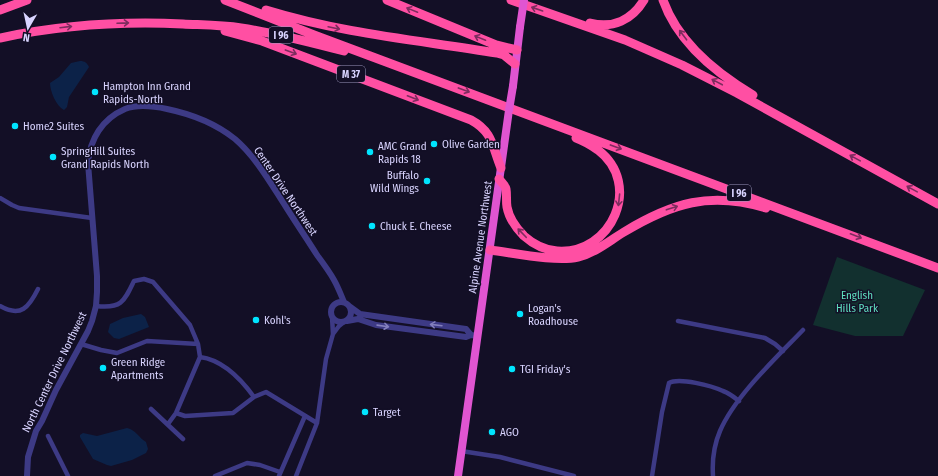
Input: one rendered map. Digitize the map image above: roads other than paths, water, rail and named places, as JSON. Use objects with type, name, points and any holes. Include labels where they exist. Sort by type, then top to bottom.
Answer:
[{"type":"highway","points":[[0,5],[9,0]]},
{"type":"highway","points":[[0,10],[27,0]]},
{"type":"highway","points":[[225,0],[388,62]]},
{"type":"highway","points":[[228,0],[336,29],[408,41],[497,53],[504,55],[515,64]]},
{"type":"highway","points":[[387,0],[478,38],[506,48],[517,50]]},
{"type":"highway","points":[[511,0],[625,40],[718,82],[938,204]]},
{"type":"highway","name":"Alpine Avenue Northwest","points":[[458,476],[475,335],[483,302],[524,0]]},
{"type":"highway","points":[[563,18],[595,24],[617,24],[633,15],[644,0]]},
{"type":"highway","points":[[664,0],[678,29],[700,55],[713,67],[735,84],[806,127],[825,141]]},
{"type":"highway","name":"I 96","points":[[0,38],[39,30],[128,22],[215,25],[269,33],[316,43],[388,62],[938,268]]},
{"type":"highway","name":"M 37","points":[[172,23],[225,32],[262,41],[471,120],[478,124],[489,135],[501,168]]},
{"type":"highway","points":[[506,48],[512,53],[515,64]]},
{"type":"highway","points":[[499,179],[506,188],[507,208],[513,223],[524,237],[542,247],[563,251],[576,250],[586,247],[596,241],[610,226],[616,215],[620,197],[616,174],[612,166],[606,157],[590,144],[551,127],[540,119]]},
{"type":"highway","points":[[490,250],[555,258],[577,257],[594,250],[660,212],[683,204],[710,201],[732,201],[750,204],[842,231]]},
{"type":"street","name":"Center Drive Northwest","points":[[97,276],[88,164],[91,144],[103,124],[115,114],[127,108],[143,106],[157,107],[175,110],[211,123],[246,150],[334,280],[347,304]]},
{"type":"street","points":[[0,198],[19,208],[92,218]]},
{"type":"street","name":"North Center Drive Northwest","points":[[27,476],[28,457],[36,431],[92,321],[96,306],[97,276]]},
{"type":"street","points":[[96,306],[110,307],[118,305],[126,299],[134,281],[144,279],[153,282],[190,325],[198,344],[200,357],[176,413],[168,424]]},
{"type":"street","points":[[296,476],[317,423],[326,359],[333,334],[331,310],[334,304],[337,288]]},
{"type":"street","points":[[0,306],[12,311],[22,310],[30,304],[38,289]]},
{"type":"street","points":[[334,304],[337,302],[347,304],[360,314],[466,329],[475,335]]},
{"type":"street","points":[[333,334],[351,315],[352,312],[347,304]]},
{"type":"street","points":[[332,317],[337,322],[358,319],[376,325],[466,337],[475,335]]},
{"type":"street","points":[[678,321],[765,338],[783,351]]},
{"type":"street","points":[[713,476],[714,456],[717,440],[720,430],[728,417],[756,379],[803,330]]},
{"type":"street","points":[[81,344],[117,353],[147,341],[198,344]]},
{"type":"street","points":[[200,357],[211,358],[231,371],[243,381],[254,397]]},
{"type":"street","points":[[652,476],[662,412],[669,383],[673,381],[682,381],[716,388],[732,395],[739,401]]},
{"type":"street","points":[[176,413],[185,416],[233,413],[254,397],[266,392],[317,423]]},
{"type":"street","points":[[151,409],[183,439]]},
{"type":"street","points":[[215,476],[247,464],[260,465],[279,474],[305,416]]},
{"type":"street","points":[[48,436],[68,476]]},
{"type":"street","points":[[461,450],[500,457],[574,476]]},
{"type":"water","points":[[80,61],[86,62],[89,67],[69,97],[67,107],[64,110],[58,105],[54,98],[50,83],[59,77],[71,63]]},
{"type":"water","points":[[141,314],[145,317],[149,327],[119,339],[114,338],[108,332],[110,324],[123,318]]},
{"type":"water","points":[[127,428],[133,430],[146,442],[148,449],[146,453],[132,460],[111,466],[93,459],[80,437],[83,433],[97,436]]},
{"type":"place","name":"Hampton Inn Grand Rapids-North","points":[[95,92]]},
{"type":"place","name":"Home2 Suites","points":[[15,126]]},
{"type":"place","name":"Olive Garden","points":[[434,144]]},
{"type":"place","name":"AMC Grand Rapids 18","points":[[370,152]]},
{"type":"place","name":"SpringHill Suites Grand Rapids North","points":[[53,157]]},
{"type":"place","name":"Buffalo Wild Wings","points":[[427,181]]},
{"type":"place","name":"Chuck E. Cheese","points":[[372,226]]},
{"type":"place","name":"Logan's Roadhouse","points":[[520,314]]},
{"type":"place","name":"Kohl's","points":[[256,320]]},
{"type":"place","name":"Green Ridge Apartments","points":[[103,368]]},
{"type":"place","name":"TGI Friday's","points":[[512,369]]},
{"type":"place","name":"Target","points":[[365,412]]},
{"type":"place","name":"AGO","points":[[492,432]]},
{"type":"park label","name":"English Hills Park","points":[[857,301]]}]
